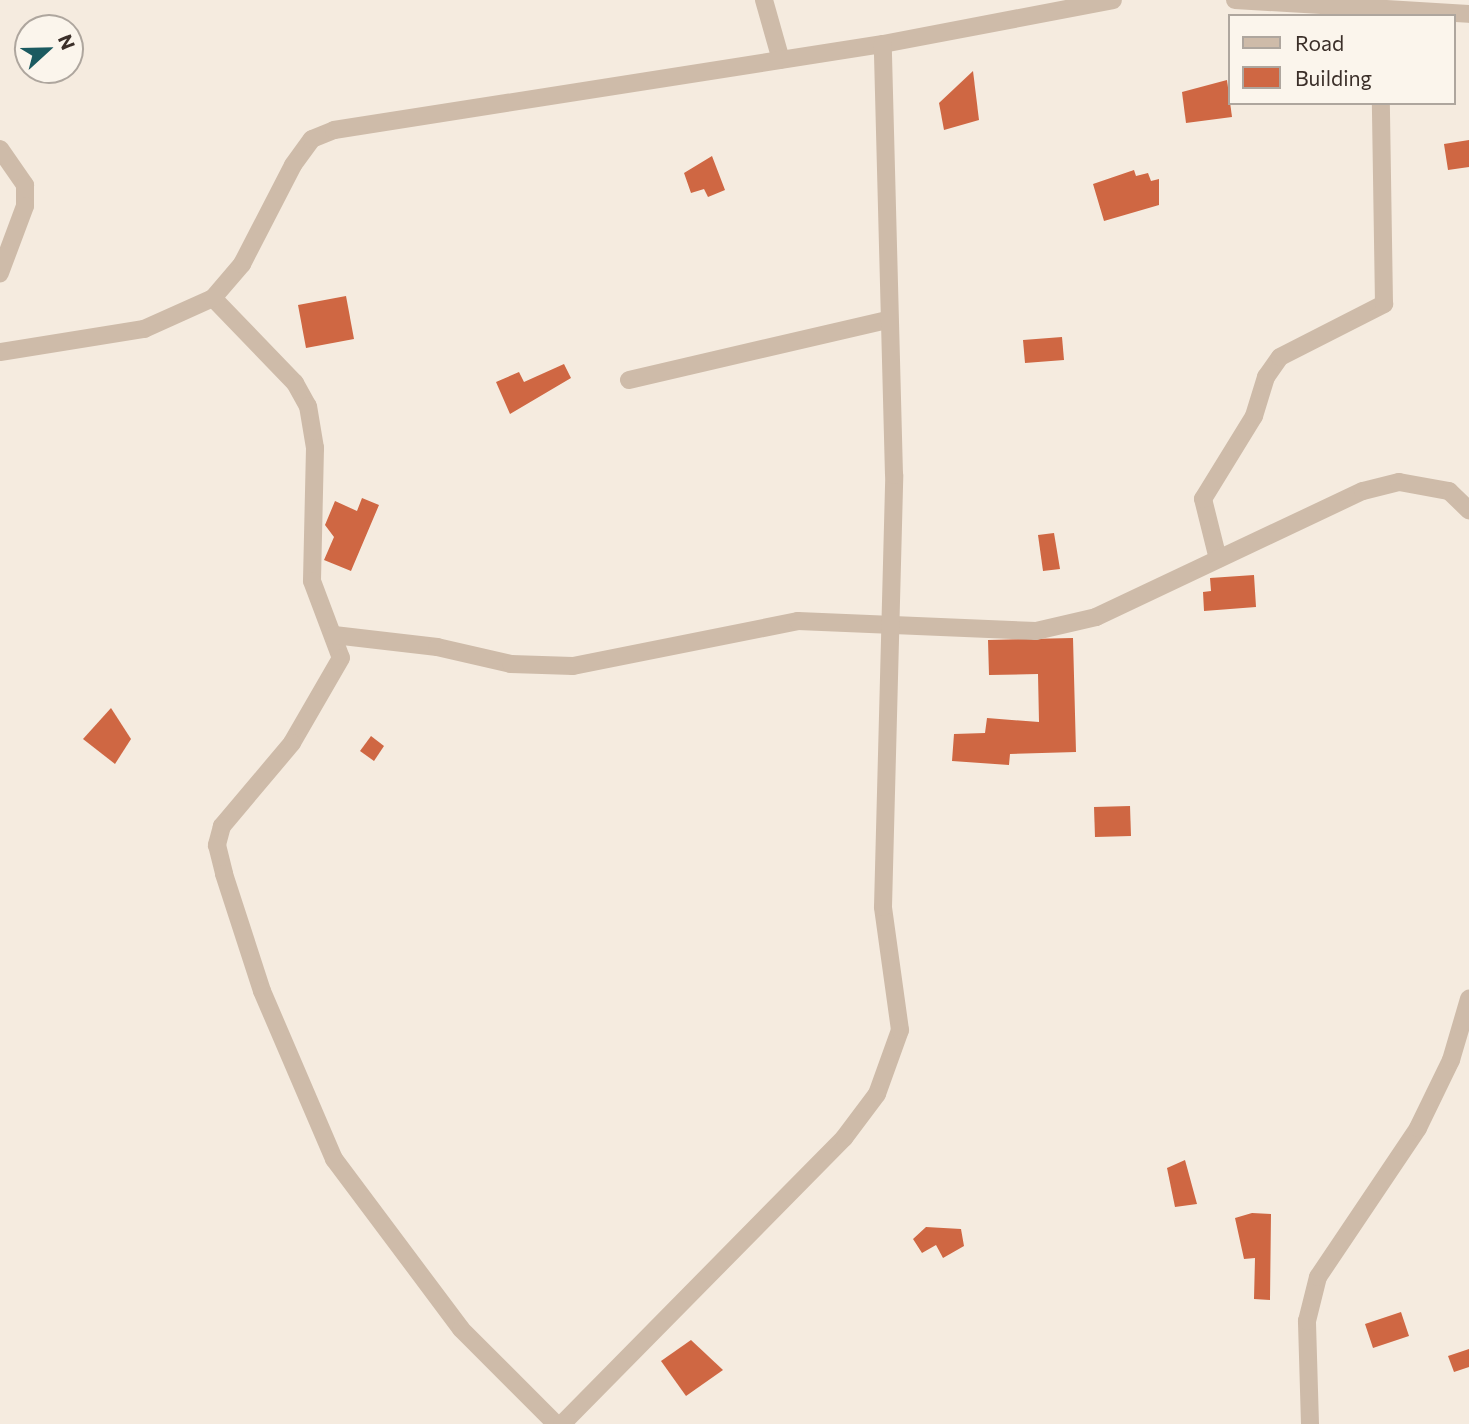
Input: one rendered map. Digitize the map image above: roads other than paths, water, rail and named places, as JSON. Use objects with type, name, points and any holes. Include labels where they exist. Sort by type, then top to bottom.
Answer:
[{"type":"street","points":[[764,0],[781,60]]},
{"type":"street","points":[[0,352],[144,329],[213,298],[242,264],[293,165],[312,139],[334,130],[883,44],[1113,0]]},
{"type":"street","points":[[1235,0],[1378,13],[1469,13]]},
{"type":"street","points":[[562,1424],[845,1138],[877,1094],[900,1030],[883,907],[888,621],[894,475],[887,320],[883,44]]},
{"type":"street","points":[[1218,559],[1205,518],[1205,489],[1254,416],[1266,377],[1280,357],[1384,304],[1381,105]]},
{"type":"street","points":[[0,149],[25,185],[25,206],[0,273]]},
{"type":"street","points":[[213,298],[295,383],[308,406],[315,448],[308,547],[312,581],[334,635],[340,669],[292,743],[222,827],[218,845],[223,874],[262,991],[334,1159],[461,1329],[556,1424]]},
{"type":"street","points":[[629,380],[887,320]]},
{"type":"street","points":[[334,635],[437,647],[511,664],[573,666],[798,621],[888,621],[1035,631],[1096,617],[1363,491],[1399,482],[1449,491],[1469,510]]},
{"type":"street","points":[[1310,1424],[1307,1321],[1318,1276],[1418,1128],[1451,1060],[1469,999]]}]
